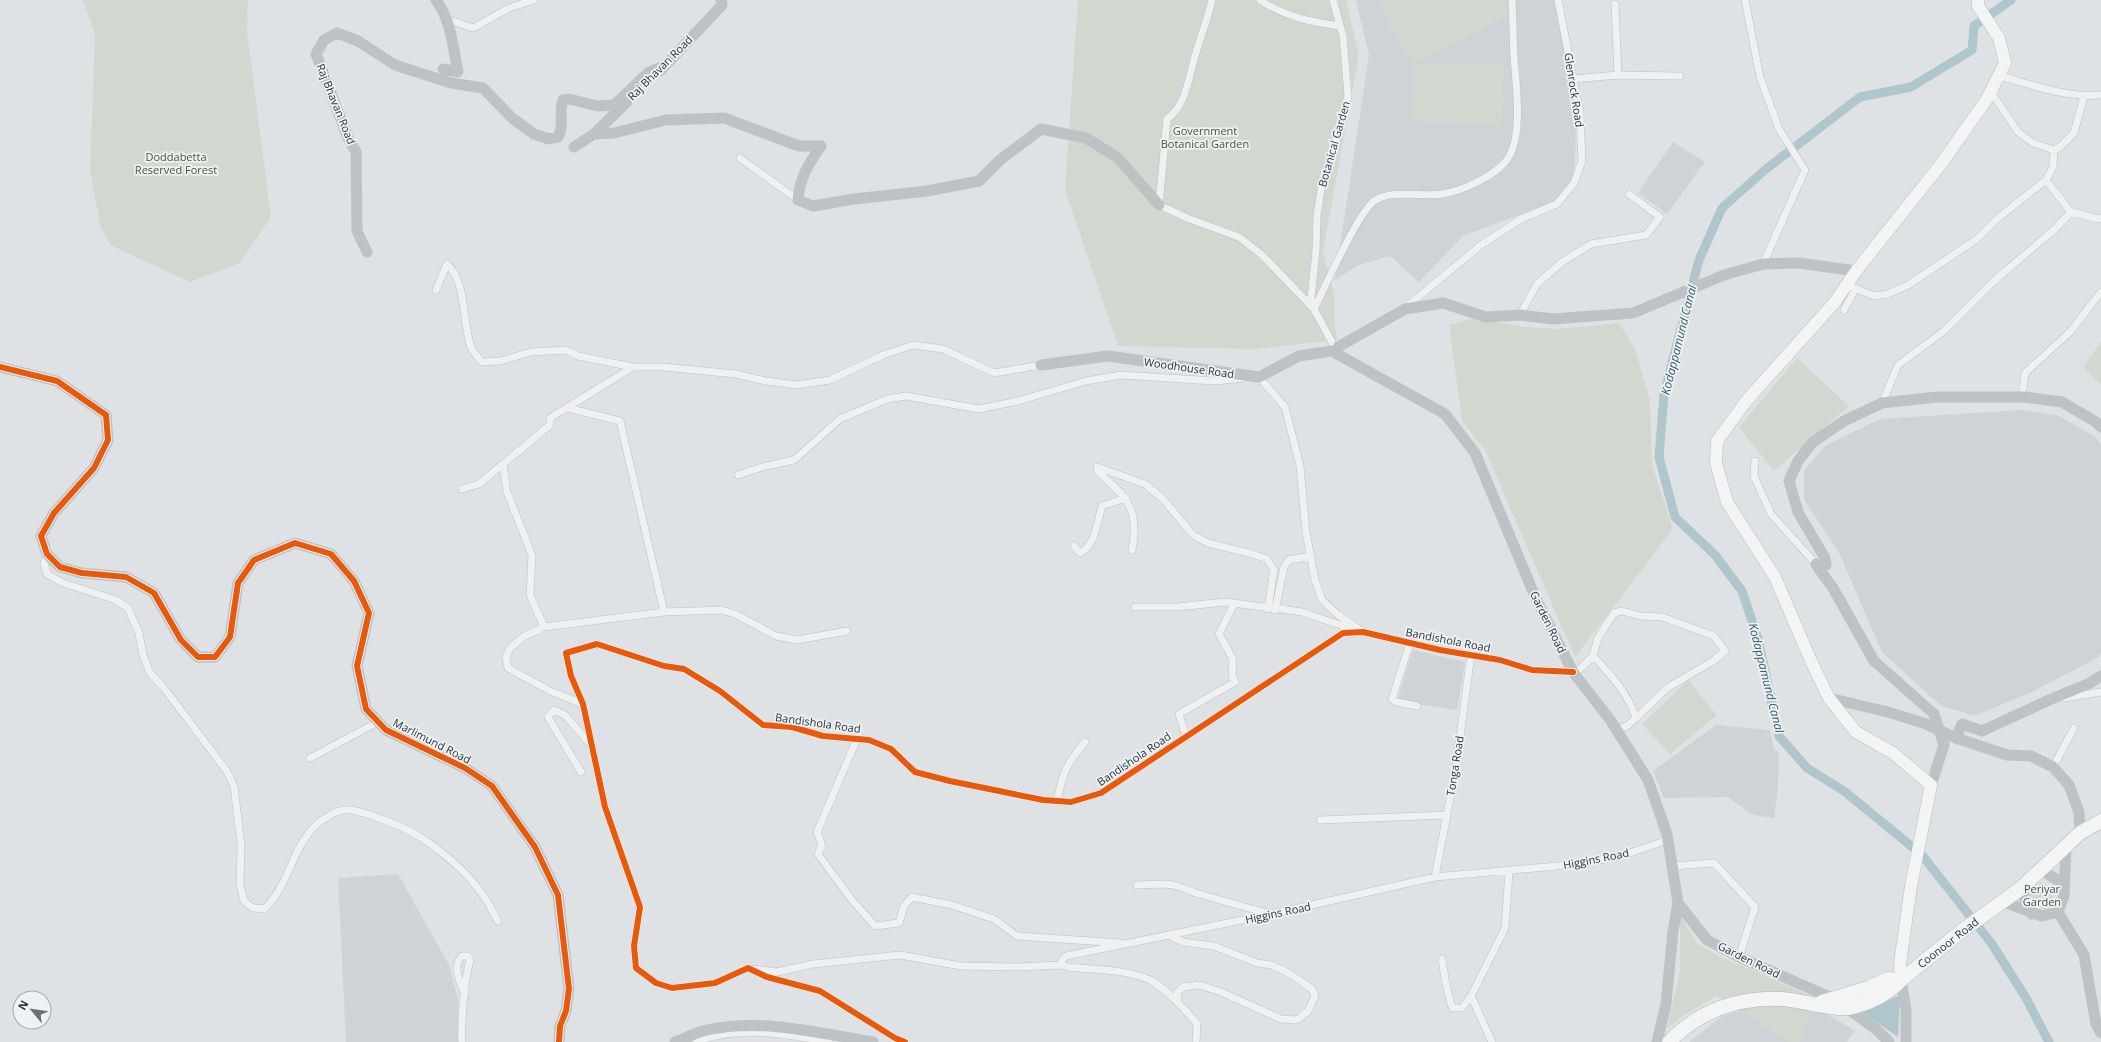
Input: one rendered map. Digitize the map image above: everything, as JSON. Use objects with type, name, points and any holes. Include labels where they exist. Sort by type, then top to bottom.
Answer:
[{"type":"highway","points":[[2020,889],[2080,833],[2101,821]]},
{"type":"highway","name":"Coonoor Road","points":[[1848,1008],[1876,998],[1893,989],[1901,980],[1963,930],[2000,905],[2020,889]]},
{"type":"highway","points":[[1816,1004],[1868,988],[1888,979],[1901,980]]},
{"type":"highway","points":[[1669,1042],[1683,1027],[1694,1020],[1708,1012],[1737,1002],[1782,999],[1848,1008]]},
{"type":"main road","points":[[1901,980],[1900,963],[1919,842],[1931,785],[1893,753],[1856,732],[1829,698],[1810,661],[1775,577],[1727,502],[1716,463],[1717,441],[1747,400],[1835,302],[1851,287],[1856,271],[1941,164],[1991,92],[2005,63],[1999,38],[1978,6],[1978,0]]},
{"type":"street","points":[[436,0],[443,9],[458,72],[443,69]]},
{"type":"street","points":[[446,19],[473,28],[509,8],[534,0]]},
{"type":"street","name":"Raj Bhavan Road","points":[[574,147],[594,134],[664,66],[722,5],[721,0]]},
{"type":"street","points":[[1159,205],[1168,119],[1174,115],[1191,76],[1195,54],[1208,20],[1212,0]]},
{"type":"street","points":[[1260,0],[1288,16],[1311,22],[1340,26]]},
{"type":"street","name":"Botanical Garden","points":[[1334,0],[1340,26],[1348,96],[1330,165],[1323,177],[1316,215],[1316,251],[1311,298],[1314,309],[1335,349]]},
{"type":"street","points":[[1314,309],[1361,216],[1374,201],[1394,194],[1443,194],[1468,187],[1490,174],[1506,161],[1515,140],[1517,81],[1514,59],[1512,0]]},
{"type":"street","name":"Glenrock Road","points":[[1405,309],[1481,245],[1521,220],[1557,204],[1574,182],[1582,161],[1580,114],[1558,0]]},
{"type":"street","points":[[1745,0],[1760,77],[1779,129],[1805,170],[1763,264]]},
{"type":"street","points":[[1615,4],[1618,75]]},
{"type":"street","name":"Raj Bhavan Road","points":[[366,252],[357,232],[356,152],[348,138],[316,54],[324,40],[337,33],[358,41],[395,66],[451,83],[483,88],[512,118],[534,134],[548,139],[558,137],[562,130],[561,106],[563,100],[570,99],[598,106],[614,105],[649,72],[664,66]]},
{"type":"street","points":[[1574,79],[1618,75],[1658,74],[1680,76]]},
{"type":"street","points":[[2000,76],[2052,91],[2084,96],[2101,95]]},
{"type":"street","points":[[1991,92],[2018,132],[2033,143],[2054,150],[2060,148],[2074,133],[2084,96]]},
{"type":"street","points":[[594,134],[614,134],[666,120],[724,118],[799,146],[821,146],[808,166],[800,183],[798,200]]},
{"type":"street","points":[[740,158],[798,200],[812,206],[854,199],[927,191],[979,181],[1000,160],[1041,129],[1086,138],[1118,158],[1159,205]]},
{"type":"street","points":[[1844,310],[1851,287],[1874,296],[1888,294],[1908,285],[1977,239],[1998,218],[2046,180],[2053,167],[2054,150]]},
{"type":"street","points":[[2046,180],[2071,212],[2098,219],[2101,218]]},
{"type":"street","points":[[1520,315],[1537,284],[1562,262],[1591,244],[1646,235],[1660,217],[1629,194]]},
{"type":"street","name":"Botanical Garden","points":[[1159,205],[1187,218],[1239,237],[1262,255],[1314,309]]},
{"type":"street","points":[[1882,403],[1898,365],[1944,331],[1994,281],[2056,228],[2071,212]]},
{"type":"street","points":[[738,475],[762,467],[794,460],[840,419],[887,399],[906,396],[979,409],[1010,403],[1086,381],[1121,375],[1215,381],[1259,377],[1299,356],[1335,349],[1405,309],[1443,303],[1486,317],[1520,315],[1552,319],[1632,313],[1724,275],[1763,264],[1799,263],[1856,271]]},
{"type":"street","points":[[436,290],[446,264],[454,271],[465,310],[471,347],[482,362],[500,360],[531,352],[566,350],[578,356],[633,367],[663,367],[736,374],[766,381],[796,385],[830,380],[883,355],[912,345],[943,348],[994,373],[1041,365]]},
{"type":"street","points":[[2022,397],[2026,373],[2070,332],[2101,292]]},
{"type":"street","name":"Garden Road","points":[[1335,349],[1446,414],[1475,453],[1537,601],[1574,674],[1611,721],[1648,780],[1667,834],[1678,903],[1707,940],[1738,957],[1834,998],[1889,1042]]},
{"type":"street","name":"Woodhouse Road","points":[[1041,365],[1108,356],[1259,377]]},
{"type":"street","points":[[0,367],[58,381],[106,415],[108,440],[94,468],[54,513],[41,536],[47,554],[44,563],[47,574],[63,583],[116,600],[128,608],[140,633],[143,655],[150,673],[164,688],[226,770],[234,786],[238,804],[241,845],[240,885],[244,901],[254,908],[264,909],[272,902],[298,849],[306,838],[317,824],[344,809],[365,812],[420,836],[451,860],[479,889],[498,921]]},
{"type":"street","points":[[462,489],[479,484],[550,425],[550,418],[633,367]]},
{"type":"street","points":[[1259,377],[1285,407],[1300,466],[1306,532],[1315,580],[1322,600],[1338,615],[1363,632]]},
{"type":"street","points":[[1818,566],[1826,564],[1825,558],[1798,512],[1789,481],[1798,461],[1813,442],[1844,421],[1882,403],[1937,397],[2022,397],[2062,402],[2096,422],[2101,427]]},
{"type":"street","points":[[567,408],[620,421],[664,612]]},
{"type":"street","points":[[1755,461],[1754,476],[1771,514],[1818,566],[1833,588],[1874,661],[1934,714],[1944,745],[1931,785]]},
{"type":"street","points":[[503,464],[507,492],[532,555],[530,595],[544,628]]},
{"type":"street","points":[[1132,550],[1136,525],[1129,503],[1126,498],[1098,472],[1097,466],[1145,484],[1163,499],[1193,535],[1208,543],[1250,552],[1267,559],[1274,570],[1272,609]]},
{"type":"street","points":[[1074,546],[1080,553],[1087,550],[1093,537],[1102,506],[1126,498]]},
{"type":"street","name":"Marlimund Road","points":[[47,554],[60,567],[82,573],[126,577],[154,593],[181,640],[198,657],[215,657],[230,637],[238,583],[254,560],[295,543],[331,554],[354,581],[369,613],[357,666],[366,708],[386,730],[464,768],[492,786],[535,848],[558,895],[569,990],[566,1011],[560,1026],[559,1042]]},
{"type":"street","points":[[1272,609],[1284,566],[1290,560],[1310,556]]},
{"type":"street","points":[[1135,606],[1177,607],[1225,602],[1302,612],[1363,632]]},
{"type":"street","points":[[1186,736],[1179,714],[1235,682],[1232,675],[1233,659],[1219,634],[1234,604]]},
{"type":"street","points":[[583,704],[550,690],[508,668],[506,657],[510,648],[523,637],[544,628],[664,612],[722,610],[735,614],[776,636],[797,640],[847,631]]},
{"type":"street","points":[[1574,674],[1593,656],[1598,638],[1614,613],[1622,611],[1640,616],[1662,617],[1714,636],[1725,651],[1713,661],[1667,688],[1627,726],[1616,730]]},
{"type":"street","name":"Bandishola Road","points":[[748,968],[715,983],[672,988],[656,983],[636,968],[634,946],[640,907],[605,807],[583,704],[571,676],[566,653],[597,644],[664,666],[684,669],[720,691],[763,725],[792,727],[823,736],[869,740],[891,749],[915,772],[950,782],[1057,801],[1071,802],[1102,793],[1343,633],[1363,632],[1410,643],[1500,660],[1532,670],[1574,674]]},
{"type":"street","points":[[1410,643],[1392,699],[1396,702],[1417,706]]},
{"type":"street","name":"Tonga Road","points":[[1435,877],[1456,767],[1471,655]]},
{"type":"street","points":[[1593,656],[1625,694],[1631,703],[1636,718]]},
{"type":"street","points":[[1956,738],[1962,724],[1982,731],[2090,683],[2101,676]]},
{"type":"street","points":[[2049,700],[2101,692]]},
{"type":"street","points":[[1829,698],[1888,712],[1926,724],[1956,738],[2007,754],[2031,756],[2053,767],[2069,785],[2079,812],[2080,833]]},
{"type":"street","points":[[581,772],[548,717],[554,710],[565,715],[591,745]]},
{"type":"street","points":[[310,758],[378,722]]},
{"type":"street","points":[[2053,767],[2074,728]]},
{"type":"street","points":[[856,739],[817,832],[822,845],[818,854],[852,900],[875,926],[900,923],[904,906],[912,897],[952,905],[994,919],[1017,936],[1129,943]]},
{"type":"street","points":[[1057,801],[1063,774],[1071,760],[1085,742]]},
{"type":"street","points":[[1320,820],[1446,815]]},
{"type":"street","name":"Higgins Road","points":[[1062,965],[1062,960],[1066,956],[1272,914],[1435,877],[1509,872],[1579,864],[1624,855],[1668,840]]},
{"type":"street","points":[[2058,912],[2064,896],[2066,847]]},
{"type":"street","points":[[1673,866],[1714,863],[1755,907],[1738,957]]},
{"type":"street","points":[[2041,870],[2064,884]]},
{"type":"street","points":[[1442,959],[1451,1006],[1457,1009],[1462,1008],[1471,996],[1505,928],[1509,872]]},
{"type":"street","points":[[1137,886],[1163,884],[1174,886],[1272,914]]},
{"type":"street","points":[[2020,889],[2032,914]]},
{"type":"street","points":[[1657,1042],[1666,1004],[1673,931],[1678,903]]},
{"type":"street","points":[[2000,905],[2042,916],[2058,912]]},
{"type":"street","points":[[2058,912],[2084,955],[2096,1024],[2101,1033]]},
{"type":"street","points":[[1169,935],[1183,942],[1214,946],[1257,963],[1272,965],[1312,988],[1315,996],[1308,1011],[1297,1020],[1281,1019],[1221,992],[1200,985],[1183,987],[1176,994],[1178,1003]]},
{"type":"street","points":[[748,968],[777,972],[813,964],[900,955],[961,966],[1018,967],[1062,965],[1122,973],[1150,980],[1178,1003],[1197,1024],[1196,1042]]},
{"type":"street","points":[[462,1042],[465,995],[466,975],[470,961],[468,956],[462,956],[458,960],[456,969],[465,995]]},
{"type":"street","points":[[748,968],[767,977],[820,991],[895,1038],[906,1042]]},
{"type":"street","points":[[1901,980],[1906,1010],[1906,1042]]},
{"type":"street","points":[[1471,996],[1492,1042]]},
{"type":"street","points":[[675,1042],[706,1030],[750,1025],[792,1028],[873,1042]]},
{"type":"street","points":[[696,1042],[707,1038],[753,1032],[789,1034],[829,1042]]},
{"type":"shaded area","points":[[1356,0],[1555,0],[1572,90],[1576,135],[1574,179],[1555,201],[1463,236],[1419,282],[1390,256],[1359,265],[1335,280],[1369,55]]},
{"type":"shaded area","points":[[1673,142],[1705,162],[1667,214],[1638,193]]},
{"type":"shaded area","points":[[2022,410],[2059,416],[2094,436],[2101,444],[2101,653],[2097,658],[2030,693],[1974,716],[1940,705],[1882,652],[1839,553],[1804,500],[1804,471],[1825,446],[1880,419]]},
{"type":"shaded area","points":[[1413,650],[1465,662],[1457,710],[1397,701]]},
{"type":"shaded area","points":[[1716,725],[1770,730],[1774,750],[1779,752],[1778,787],[1774,818],[1753,815],[1728,797],[1664,798],[1653,771]]},
{"type":"shaded area","points":[[398,874],[449,965],[458,999],[458,1042],[346,1042],[338,878]]},
{"type":"shaded area","points":[[1815,1007],[1855,1031],[1847,1042],[1689,1042],[1722,1016],[1745,1009]]},
{"type":"green space","name":"Doddabetta Reserved Forest","points":[[83,0],[248,0],[247,32],[271,217],[240,263],[190,282],[112,246],[101,228],[90,171],[95,34]]},
{"type":"green space","name":"Government Botanical Garden","points":[[1078,0],[1346,0],[1359,55],[1323,251],[1335,297],[1334,317],[1337,340],[1255,349],[1118,346],[1065,190]]},
{"type":"green space","points":[[1376,0],[1501,0],[1510,14],[1414,64],[1504,65],[1502,126],[1412,121],[1413,65]]},
{"type":"green space","points":[[1475,318],[1526,327],[1557,329],[1619,323],[1635,349],[1650,399],[1652,465],[1673,529],[1575,657],[1485,450],[1462,421],[1449,325]]},
{"type":"green space","points":[[2101,342],[2101,385],[2083,367]]},
{"type":"green space","points":[[1797,358],[1849,406],[1774,471],[1739,427]]},
{"type":"green space","points":[[1688,680],[1717,715],[1670,754],[1642,724]]},
{"type":"green space","name":"Periyar Garden","points":[[2041,882],[2053,889],[2053,907],[2045,910],[2026,900],[2024,895]]},
{"type":"green space","points":[[1680,912],[1688,929],[1698,944],[1717,955],[1816,998],[1800,1042],[1788,1042],[1717,996],[1684,1015],[1667,1029],[1680,970]]},
{"type":"water","points":[[1900,995],[1898,1037],[1859,1010],[1881,1004]]},
{"type":"waterway","name":"Kodappamund Canal","points":[[2011,0],[1974,26],[1972,50],[1911,87],[1860,97],[1766,169],[1722,208],[1699,260],[1664,394],[1659,457],[1675,517],[1715,555],[1742,591],[1758,639],[1779,736],[1807,768],[1844,791],[1922,855],[1992,944],[2026,998],[2049,1042]]},
{"type":"cycle path","points":[[0,367],[57,381],[106,415],[108,440],[94,468],[54,513],[41,536],[47,554],[60,567],[82,573],[126,577],[154,593],[181,640],[198,657],[215,657],[230,637],[238,583],[254,560],[295,543],[331,554],[354,581],[369,613],[357,666],[366,709],[386,730],[465,768],[492,786],[535,847],[558,895],[569,989],[566,1011],[560,1026],[559,1042]]},
{"type":"cycle path","points":[[905,1042],[895,1038],[820,991],[767,977],[748,968],[715,983],[672,988],[656,983],[636,968],[634,946],[640,907],[605,807],[583,704],[571,676],[566,653],[597,644],[664,666],[684,669],[720,691],[763,725],[792,727],[823,736],[869,740],[891,749],[915,772],[950,781],[1043,800],[1071,802],[1101,793],[1343,633],[1363,632],[1440,650],[1500,660],[1532,670],[1573,672]]}]
